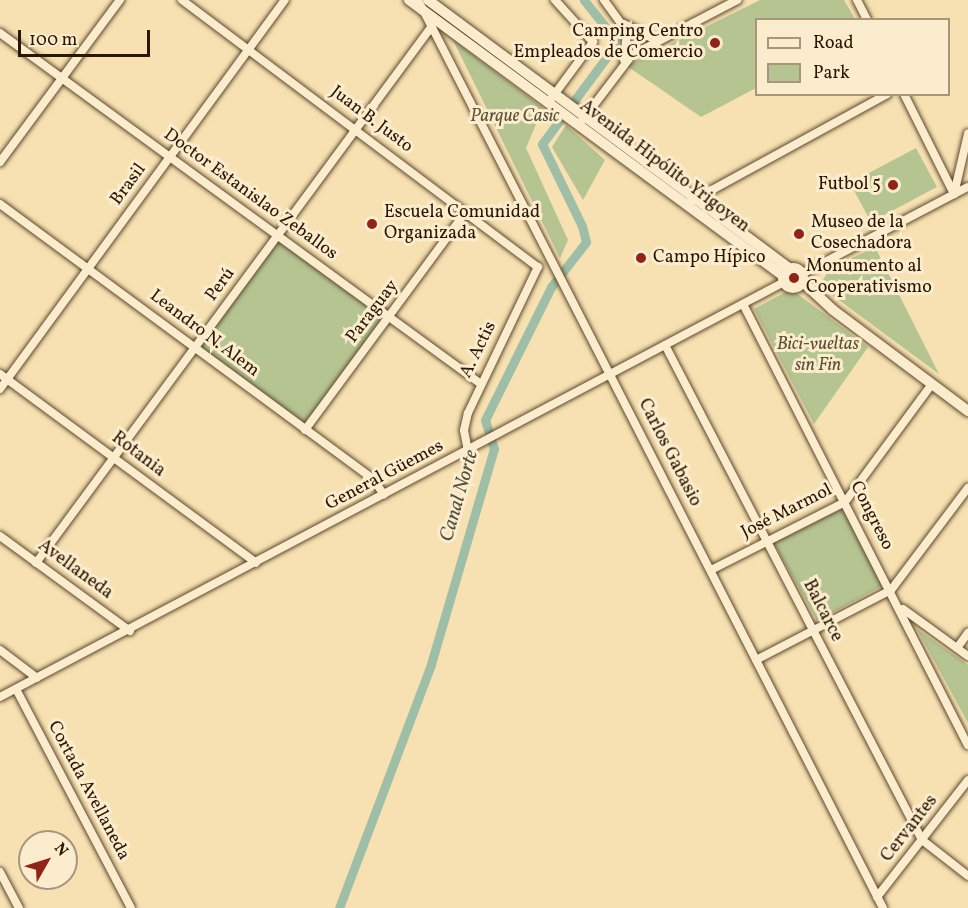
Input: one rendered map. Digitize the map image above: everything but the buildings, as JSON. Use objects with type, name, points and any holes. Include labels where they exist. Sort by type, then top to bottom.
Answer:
[{"type":"street","points":[[0,162],[120,0]]},
{"type":"street","name":"Juan B. Justo","points":[[182,0],[357,129],[538,267]]},
{"type":"street","name":"Brasil","points":[[0,389],[4,376],[88,269],[285,0]]},
{"type":"street","name":"Avenida Hipólito Yrigoyen","points":[[409,0],[555,100]]},
{"type":"street","name":"Carlos Gabasio","points":[[418,0],[883,908]]},
{"type":"street","name":"Avenida Hipólito Yrigoyen","points":[[428,0],[555,100],[793,278],[821,307],[833,310],[968,411]]},
{"type":"street","points":[[555,0],[593,42],[555,100]]},
{"type":"street","points":[[604,0],[624,23],[657,41]]},
{"type":"street","points":[[578,117],[624,61],[657,41],[737,0]]},
{"type":"street","points":[[857,0],[866,18]]},
{"type":"street","points":[[624,23],[628,40],[624,61]]},
{"type":"street","name":"Perú","points":[[36,563],[432,26]]},
{"type":"street","name":"Doctor Estanislao Zeballos","points":[[0,33],[481,384]]},
{"type":"street","points":[[691,201],[883,96]]},
{"type":"street","points":[[905,96],[954,194]]},
{"type":"street","points":[[954,194],[968,134]]},
{"type":"street","name":"General Güemes","points":[[0,697],[130,631],[665,345],[968,187]]},
{"type":"street","name":"Leandro N. Alem","points":[[0,204],[373,479],[384,495]]},
{"type":"street","name":"Paraguay","points":[[305,430],[390,318],[465,213]]},
{"type":"street","points":[[538,267],[551,263]]},
{"type":"street","name":"A. Actis","points":[[468,451],[464,430],[481,384],[538,267]]},
{"type":"street","name":"Congreso","points":[[743,304],[900,607],[968,745]]},
{"type":"street","name":"Balcarce","points":[[665,345],[922,840],[968,876]]},
{"type":"street","name":"Rotania","points":[[4,376],[256,563]]},
{"type":"street","name":"José Marmol","points":[[711,570],[845,502],[932,384]]},
{"type":"street","points":[[756,660],[891,590],[968,488]]},
{"type":"street","name":"Avellaneda","points":[[0,536],[130,631]]},
{"type":"street","points":[[900,607],[968,656]]},
{"type":"street","points":[[957,648],[968,633]]},
{"type":"street","points":[[0,650],[37,678]]},
{"type":"street","name":"Cortada Avellaneda","points":[[16,689],[131,908]]},
{"type":"street","name":"Cervantes","points":[[878,897],[968,780]]},
{"type":"street","points":[[0,872],[19,908]]},
{"type":"green space","name":"Camping Centro Empleados de Comercio","points":[[760,0],[844,0],[854,18],[755,18],[755,89],[701,117],[627,66]]},
{"type":"green space","points":[[633,33],[648,40],[649,42],[630,49]]},
{"type":"green space","name":"Parque Casic","points":[[453,40],[543,108],[526,148],[568,240],[560,258]]},
{"type":"green space","points":[[566,125],[605,160],[583,200],[552,147]]},
{"type":"green space","name":"Futbol 5","points":[[916,148],[937,187],[871,222],[850,183]]},
{"type":"green space","points":[[278,236],[390,318],[305,430],[195,348]]},
{"type":"green space","points":[[875,247],[939,374],[820,286],[829,269]]},
{"type":"green space","name":"Bici-vueltas sin Fin","points":[[791,289],[868,347],[814,424],[754,309]]},
{"type":"green space","points":[[842,506],[884,585],[817,621],[774,543]]},
{"type":"green space","points":[[917,629],[968,665],[968,723]]},
{"type":"waterway","name":"Canal Norte","points":[[339,908],[431,664],[494,449],[485,420],[551,287],[586,242],[582,226],[542,144],[611,51],[615,39],[584,0]]},
{"type":"place","name":"Camping Centro Empleados de Comercio","points":[[715,43]]},
{"type":"place","name":"Futbol 5","points":[[893,185]]},
{"type":"place","name":"Escuela Comunidad Organizada","points":[[372,224]]},
{"type":"place","name":"Museo de la Cosechadora","points":[[799,234]]},
{"type":"place","name":"Campo Hípico","points":[[641,258]]},
{"type":"place","name":"Monumento al Cooperativismo","points":[[794,278]]}]
